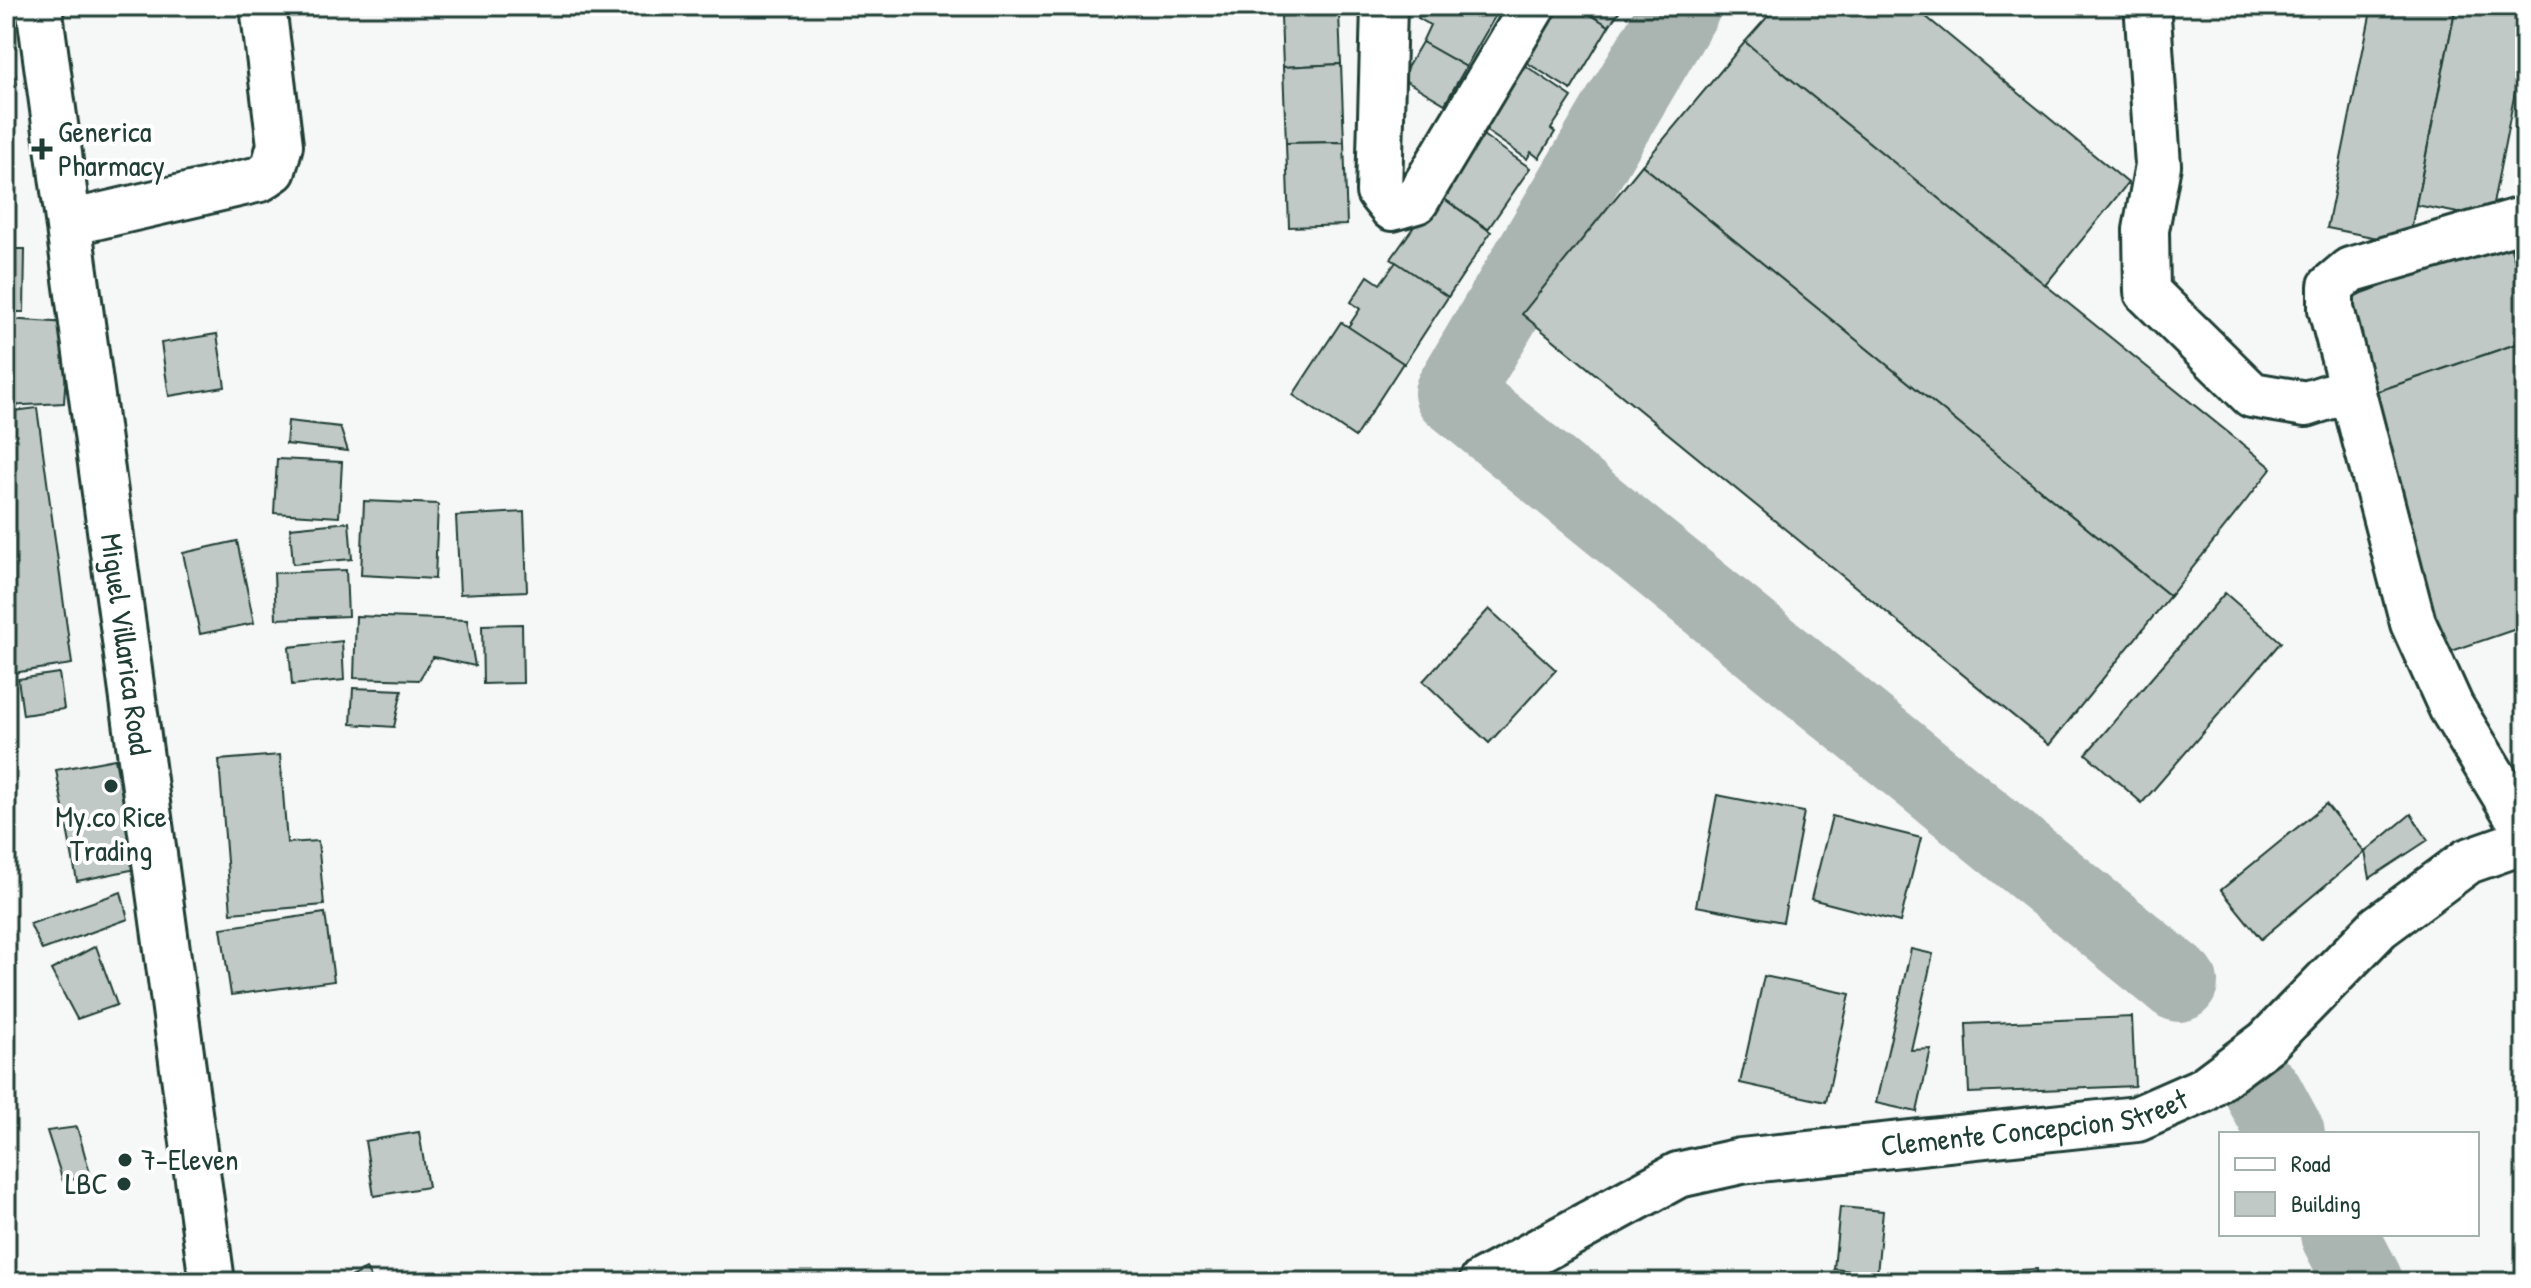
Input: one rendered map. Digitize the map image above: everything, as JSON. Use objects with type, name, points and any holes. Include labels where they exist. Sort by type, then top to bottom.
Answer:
[{"type":"street","name":"Miguel Villarica Road","points":[[39,6],[212,1282]]},
{"type":"street","points":[[69,223],[260,179],[273,170],[280,145],[263,6]]},
{"type":"street","points":[[1384,6],[1379,192],[1392,208],[1416,201],[1533,6]]},
{"type":"street","points":[[2148,17],[2158,165],[2146,230],[2147,292],[2252,395],[2306,404],[2352,389]]},
{"type":"street","points":[[2525,219],[2350,270],[2331,286],[2331,309],[2413,623],[2451,707],[2525,829]]},
{"type":"street","name":"Clemente Concepcion Street","points":[[1482,1282],[1678,1175],[1741,1161],[2137,1119],[2203,1090],[2267,1042],[2379,927],[2468,861],[2525,841]]},
{"type":"building","points":[[1291,6],[1339,6],[1339,13],[1291,14]]},
{"type":"building","points":[[1425,6],[1439,10],[1442,6],[1501,6],[1466,67],[1422,42],[1430,25],[1418,18]]},
{"type":"building","points":[[1555,6],[1577,6],[1609,26],[1571,90],[1508,51]]},
{"type":"building","points":[[1577,6],[1623,6],[1609,26]]},
{"type":"building","points":[[1777,6],[1913,6],[2128,183],[2038,294],[1745,42]]},
{"type":"building","points":[[2372,6],[2456,6],[2408,244],[2327,228]]},
{"type":"building","points":[[2456,6],[2525,6],[2525,41],[2490,219],[2416,205]]},
{"type":"building","points":[[1339,13],[1341,64],[1283,67],[1281,16]]},
{"type":"building","points":[[6,19],[17,84],[6,86]]},
{"type":"building","points":[[1422,42],[1466,67],[1445,104],[1401,78]]},
{"type":"building","points":[[1745,42],[2272,468],[2170,596],[1642,165]]},
{"type":"building","points":[[1517,60],[1572,97],[1551,129],[1555,132],[1539,158],[1531,152],[1527,159],[1475,123]]},
{"type":"building","points":[[1341,64],[1344,142],[1286,143],[1283,67]]},
{"type":"building","points":[[1470,126],[1530,168],[1488,229],[1437,194]]},
{"type":"building","points":[[1344,142],[1347,225],[1289,227],[1286,143]]},
{"type":"building","points":[[1642,165],[2170,596],[2049,745],[1522,314]]},
{"type":"building","points":[[1437,194],[1491,232],[1448,297],[1391,259]]},
{"type":"building","points":[[2508,241],[2525,291],[2525,341],[2376,392],[2343,300]]},
{"type":"building","points":[[6,249],[25,249],[24,312],[6,312]]},
{"type":"building","points":[[1396,262],[1448,297],[1404,364],[1348,327],[1360,309],[1351,302],[1368,276],[1380,284]]},
{"type":"building","points":[[6,319],[69,323],[64,403],[6,406]]},
{"type":"building","points":[[1341,322],[1403,363],[1355,437],[1293,395]]},
{"type":"building","points":[[217,334],[225,387],[169,396],[161,343]]},
{"type":"building","points":[[2525,341],[2525,626],[2443,654],[2358,398]]},
{"type":"building","points":[[37,408],[72,664],[6,674],[6,412]]},
{"type":"building","points":[[288,421],[340,427],[348,451],[286,444]]},
{"type":"building","points":[[277,459],[342,462],[339,517],[274,513]]},
{"type":"building","points":[[364,501],[438,504],[435,579],[361,575]]},
{"type":"building","points":[[524,512],[527,591],[460,594],[456,516]]},
{"type":"building","points":[[349,522],[352,559],[293,564],[290,528]]},
{"type":"building","points":[[237,541],[254,623],[200,634],[183,553]]},
{"type":"building","points":[[346,570],[348,616],[276,619],[274,573]]},
{"type":"building","points":[[2225,593],[2281,642],[2142,803],[2086,754]]},
{"type":"building","points":[[1489,609],[1556,670],[1489,743],[1423,681]]},
{"type":"building","points":[[356,616],[467,620],[475,666],[433,657],[419,680],[354,678]]},
{"type":"building","points":[[522,624],[523,683],[483,684],[482,625]]},
{"type":"building","points":[[342,641],[344,680],[292,685],[289,647]]},
{"type":"building","points":[[59,673],[64,709],[23,715],[18,679]]},
{"type":"building","points":[[353,688],[402,690],[394,727],[351,724]]},
{"type":"building","points":[[280,755],[287,843],[318,841],[324,905],[231,913],[219,760]]},
{"type":"building","points":[[115,759],[136,869],[77,881],[56,770]]},
{"type":"building","points":[[1717,795],[1804,812],[1783,922],[1696,906]]},
{"type":"building","points":[[2326,804],[2365,852],[2261,939],[2221,890]]},
{"type":"building","points":[[2411,814],[2428,840],[2370,878],[2365,852]]},
{"type":"building","points":[[1832,816],[1921,838],[1900,922],[1811,899]]},
{"type":"building","points":[[121,892],[128,919],[42,950],[30,924]]},
{"type":"building","points":[[325,913],[334,981],[231,995],[221,928]]},
{"type":"building","points":[[96,946],[117,1005],[77,1019],[51,970]]},
{"type":"building","points":[[1911,949],[1933,954],[1911,1050],[1931,1049],[1917,1112],[1876,1103]]},
{"type":"building","points":[[1764,976],[1850,994],[1826,1102],[1740,1083]]},
{"type":"building","points":[[2132,1017],[2135,1086],[1969,1093],[1966,1024]]},
{"type":"building","points":[[77,1127],[91,1177],[63,1181],[47,1131]]},
{"type":"building","points":[[419,1132],[428,1187],[374,1196],[365,1141]]},
{"type":"building","points":[[1840,1207],[1883,1211],[1877,1274],[1834,1269]]},
{"type":"building","points":[[366,1269],[373,1282],[342,1282]]},
{"type":"building","points":[[2037,1269],[2038,1282],[1979,1282],[1978,1272]]},
{"type":"waterway","points":[[1682,6],[1453,393],[2179,983]]},
{"type":"waterway","points":[[2264,1093],[2285,1132]]},
{"type":"waterway","points":[[2340,1236],[2364,1282]]},
{"type":"place","name":"Generica Pharmacy","points":[[42,149]]},
{"type":"place","name":"My.co Rice Trading","points":[[111,786]]},
{"type":"place","name":"7-Eleven","points":[[125,1160]]},
{"type":"place","name":"LBC","points":[[124,1184]]}]
